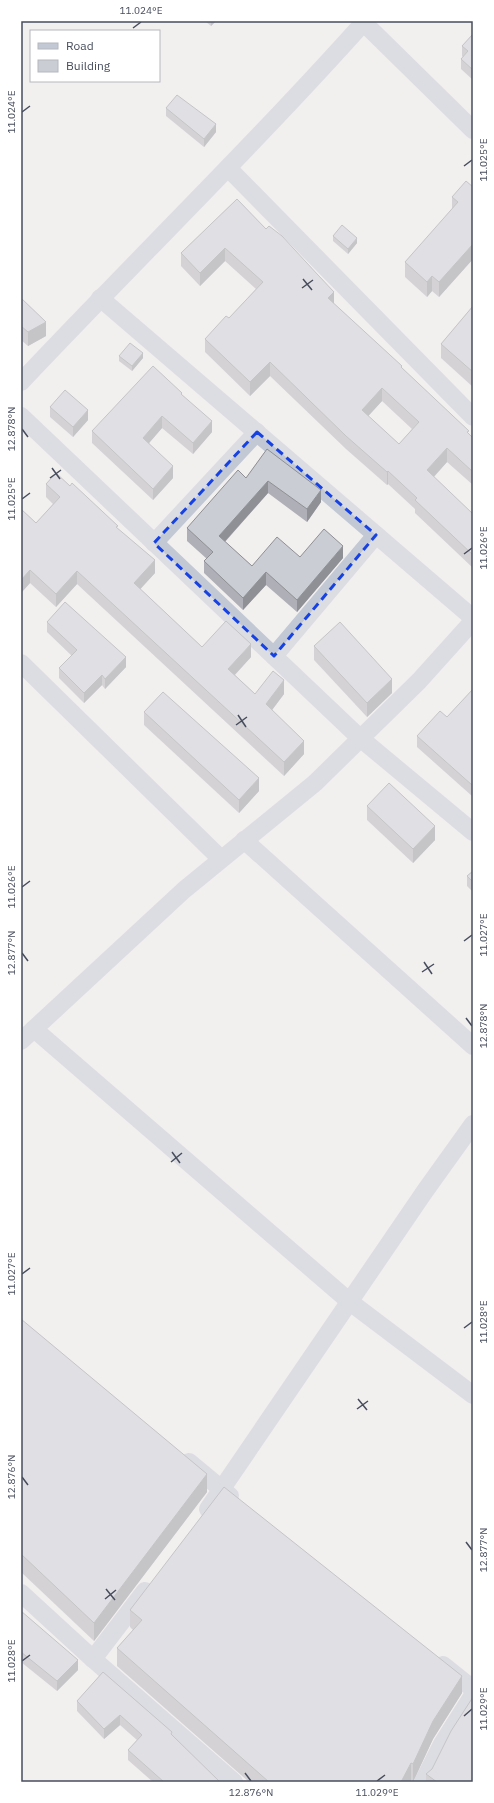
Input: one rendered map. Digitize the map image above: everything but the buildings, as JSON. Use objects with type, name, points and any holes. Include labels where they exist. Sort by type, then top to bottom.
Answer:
[{"type":"street","points":[[21,382],[100,298],[228,168],[364,22],[473,129]]},
{"type":"street","points":[[228,168],[473,417]]},
{"type":"street","points":[[21,1041],[184,890],[315,783],[419,681],[473,620],[100,298]]},
{"type":"street","points":[[21,416],[360,738],[473,832]]},
{"type":"street","points":[[154,543],[257,432]]},
{"type":"street","points":[[274,656],[376,535]]},
{"type":"street","points":[[21,663],[221,859]]},
{"type":"street","points":[[244,840],[473,1046]]},
{"type":"street","points":[[34,1029],[350,1302],[473,1395]]},
{"type":"street","points":[[198,1521],[222,1490],[425,1191],[473,1124]]},
{"type":"street","points":[[173,1449],[240,1504]]},
{"type":"street","points":[[93,1659],[155,1578]]},
{"type":"street","points":[[21,1593],[93,1659],[234,1782]]},
{"type":"street","points":[[430,1655],[473,1689]]},
{"type":"street","points":[[423,1782],[442,1744],[473,1695]]},
{"type":"highlighted area","points":[[257,432],[376,535],[274,656],[154,543]]}]
